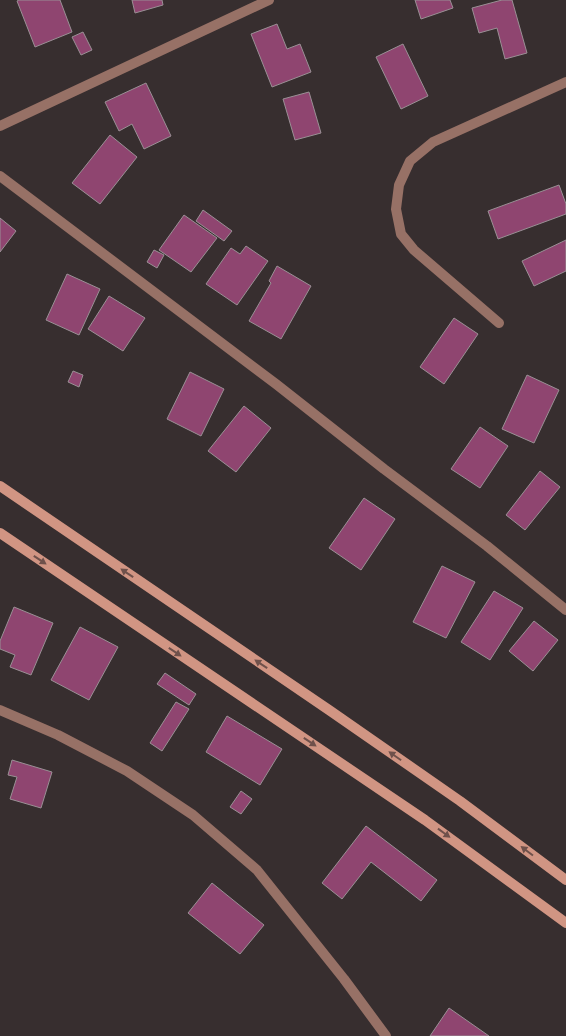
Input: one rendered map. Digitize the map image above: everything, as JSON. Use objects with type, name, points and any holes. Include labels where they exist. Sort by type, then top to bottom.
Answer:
[{"type":"main road","points":[[0,486],[460,801],[566,880]]},
{"type":"main road","points":[[0,533],[425,820],[566,923]]},
{"type":"street","points":[[0,126],[269,0]]},
{"type":"street","points":[[499,323],[414,250],[401,234],[396,209],[399,185],[410,161],[433,142],[566,82]]},
{"type":"street","points":[[0,176],[276,384],[384,469],[487,546],[566,610]]},
{"type":"street","points":[[0,710],[58,735],[127,771],[193,815],[257,870],[344,979],[386,1036]]},
{"type":"building","points":[[60,0],[72,32],[35,47],[17,1]]},
{"type":"building","points":[[132,0],[162,0],[163,5],[135,13]]},
{"type":"building","points":[[415,0],[450,0],[453,8],[421,19]]},
{"type":"building","points":[[502,0],[512,0],[527,53],[505,59],[497,28],[479,33],[472,8]]},
{"type":"building","points":[[277,24],[287,49],[300,44],[311,72],[272,87],[251,34]]},
{"type":"building","points":[[83,32],[92,50],[81,55],[72,37]]},
{"type":"building","points":[[403,44],[428,96],[401,109],[376,57]]},
{"type":"building","points":[[146,83],[171,136],[144,149],[132,124],[119,131],[105,102]]},
{"type":"building","points":[[309,92],[321,133],[295,140],[283,99]]},
{"type":"building","points":[[110,135],[137,157],[100,204],[72,183]]},
{"type":"building","points":[[559,185],[566,204],[566,214],[498,239],[488,211]]},
{"type":"building","points":[[203,210],[232,231],[224,241],[196,221]]},
{"type":"building","points":[[184,215],[217,238],[191,272],[159,250]]},
{"type":"building","points":[[0,218],[16,231],[0,252]]},
{"type":"building","points":[[566,240],[566,271],[534,286],[522,261]]},
{"type":"building","points":[[246,246],[268,261],[237,305],[206,284],[231,248],[240,254]]},
{"type":"building","points":[[154,250],[164,255],[157,268],[147,262]]},
{"type":"building","points":[[277,266],[311,286],[281,339],[249,321],[271,283],[269,281]]},
{"type":"building","points":[[67,274],[100,289],[79,335],[46,320]]},
{"type":"building","points":[[109,296],[145,318],[123,351],[88,329]]},
{"type":"building","points":[[454,318],[478,334],[444,384],[420,367]]},
{"type":"building","points":[[73,371],[83,375],[79,387],[68,382]]},
{"type":"building","points":[[190,372],[224,389],[201,436],[167,419]]},
{"type":"building","points":[[527,375],[559,390],[534,443],[502,429]]},
{"type":"building","points":[[244,406],[271,428],[236,472],[208,451]]},
{"type":"building","points":[[480,427],[508,446],[480,488],[451,469]]},
{"type":"building","points":[[540,471],[560,487],[525,530],[506,515]]},
{"type":"building","points":[[364,498],[395,519],[361,570],[329,548]]},
{"type":"building","points":[[442,566],[475,582],[446,638],[413,622]]},
{"type":"building","points":[[494,591],[523,608],[490,660],[461,642]]},
{"type":"building","points":[[14,607],[53,623],[31,675],[10,667],[15,655],[0,649],[0,641]]},
{"type":"building","points":[[534,621],[558,640],[533,671],[509,651]]},
{"type":"building","points":[[80,627],[118,647],[89,700],[51,680]]},
{"type":"building","points":[[165,673],[196,694],[189,705],[157,684]]},
{"type":"building","points":[[176,702],[189,709],[162,751],[150,743]]},
{"type":"building","points":[[227,716],[282,749],[260,785],[206,752]]},
{"type":"building","points":[[12,760],[52,772],[41,808],[10,799],[17,777],[8,775]]},
{"type":"building","points":[[241,791],[252,799],[241,814],[230,807]]},
{"type":"building","points":[[366,826],[437,880],[421,901],[371,862],[342,899],[322,883]]},
{"type":"building","points":[[212,883],[264,925],[240,954],[188,913]]},
{"type":"building","points":[[449,1008],[489,1036],[430,1036]]}]
